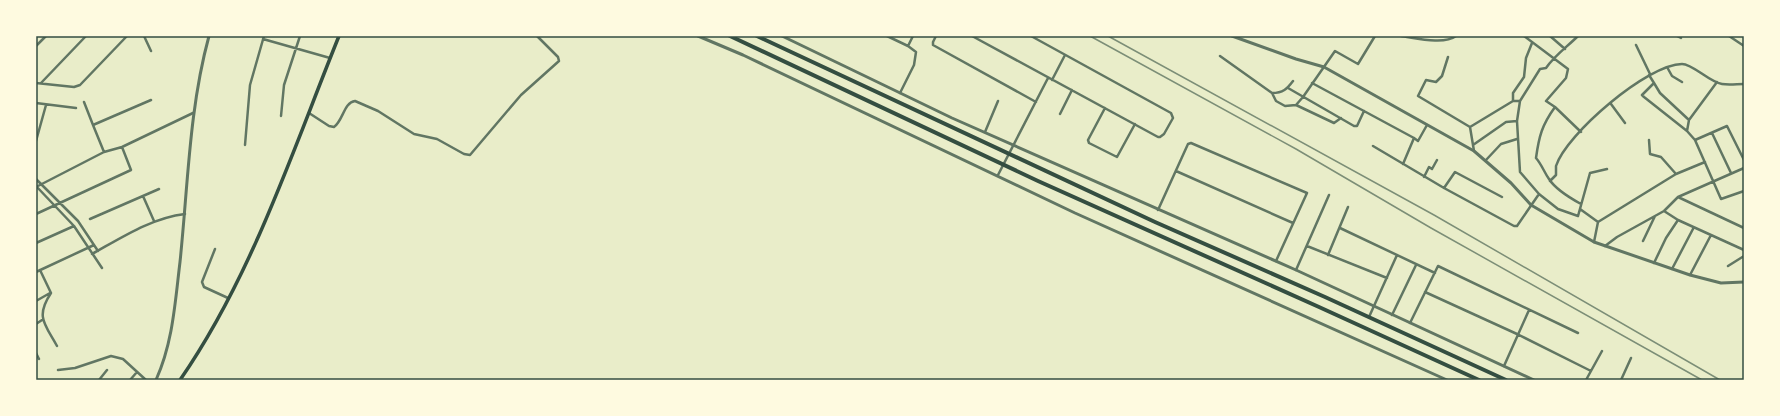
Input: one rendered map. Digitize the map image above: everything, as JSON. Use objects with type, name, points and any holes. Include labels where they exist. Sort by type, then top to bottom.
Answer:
[{"type":"main road","points":[[180,380],[210,334],[260,232],[339,36]]},
{"type":"main road","points":[[730,36],[1003,165],[1150,232],[1319,306],[1479,380]]},
{"type":"main road","points":[[757,36],[1155,222],[1369,316],[1506,380]]},
{"type":"street","points":[[36,46],[45,36]]},
{"type":"street","points":[[41,83],[86,36]]},
{"type":"street","points":[[36,83],[74,87],[80,85],[127,36]]},
{"type":"street","points":[[144,36],[151,51]]},
{"type":"street","points":[[156,380],[166,354],[172,330],[185,214],[193,113],[201,67],[209,36]]},
{"type":"street","points":[[281,116],[284,85],[300,36]]},
{"type":"street","points":[[308,113],[329,126],[334,127],[338,124],[349,103],[354,101],[375,109],[414,134],[436,139],[464,154],[470,155],[521,95],[559,61],[558,57],[537,36]]},
{"type":"street","points":[[698,36],[742,55],[1146,246],[1447,380]]},
{"type":"street","points":[[782,36],[985,132],[1296,270],[1534,380]]},
{"type":"street","points":[[887,36],[908,46],[916,52],[914,65],[900,93]]},
{"type":"street","points":[[908,46],[913,36]]},
{"type":"street","points":[[936,36],[933,45],[1036,102]]},
{"type":"street","points":[[972,36],[1160,137],[1164,134],[1173,116],[1171,113],[1031,36]]},
{"type":"street","points":[[1232,36],[1296,59],[1324,67],[1428,124],[1474,151],[1486,160],[1512,183],[1531,205],[1594,242],[1653,264],[1690,275],[1721,283],[1744,282]]},
{"type":"street","points":[[1296,105],[1304,97],[1335,51],[1358,64],[1375,36]]},
{"type":"street","points":[[1401,36],[1441,41],[1451,40],[1456,36]]},
{"type":"street","points":[[1524,36],[1568,69],[1566,78],[1546,101],[1555,107],[1581,132]]},
{"type":"street","points":[[1550,36],[1565,49]]},
{"type":"street","points":[[1677,36],[1681,38]]},
{"type":"street","points":[[1729,36],[1744,46]]},
{"type":"street","points":[[1576,37],[1565,49],[1553,58],[1546,68],[1540,69],[1520,101],[1517,121],[1520,172],[1540,194],[1558,209],[1578,216],[1590,173],[1607,169]]},
{"type":"street","points":[[245,144],[250,85],[263,38],[330,58]]},
{"type":"street","points":[[1513,101],[1513,93],[1524,77],[1526,58],[1532,43]]},
{"type":"street","points":[[1636,45],[1660,93],[1689,120]]},
{"type":"street","points":[[1052,80],[1065,55]]},
{"type":"street","points":[[1220,56],[1272,93],[1276,101],[1285,106],[1296,105],[1334,123],[1341,118]]},
{"type":"street","points":[[1448,57],[1442,76],[1436,82],[1426,80],[1418,96],[1470,128],[1474,151]]},
{"type":"street","points":[[1550,180],[1556,175],[1556,166],[1566,149],[1589,122],[1626,90],[1650,75],[1667,67],[1684,64],[1722,84],[1744,84]]},
{"type":"street","points":[[1667,67],[1672,76],[1682,82]]},
{"type":"street","points":[[998,176],[1048,78]]},
{"type":"street","points":[[1272,93],[1281,93],[1294,81]]},
{"type":"street","points":[[1687,131],[1689,120],[1717,82]]},
{"type":"street","points":[[1312,83],[1418,141],[1428,124]]},
{"type":"street","points":[[1654,83],[1642,95],[1696,140],[1721,199],[1744,192]]},
{"type":"street","points":[[1288,88],[1355,126],[1364,111]]},
{"type":"street","points":[[1060,114],[1072,90]]},
{"type":"street","points":[[93,125],[151,100]]},
{"type":"street","points":[[985,132],[998,101]]},
{"type":"street","points":[[1470,128],[1513,101],[1520,101]]},
{"type":"street","points":[[84,102],[104,152]]},
{"type":"street","points":[[36,103],[76,108]]},
{"type":"street","points":[[1610,104],[1625,123]]},
{"type":"street","points":[[36,142],[46,105]]},
{"type":"street","points":[[1555,107],[1545,120],[1539,135],[1536,158],[1541,163],[1550,180],[1568,197],[1581,204]]},
{"type":"street","points":[[1105,108],[1088,140],[1089,143],[1117,157],[1135,124]]},
{"type":"street","points":[[102,268],[74,226],[36,187],[104,152],[122,146],[193,113]]},
{"type":"street","points":[[1473,146],[1506,122],[1517,121]]},
{"type":"street","points":[[1696,140],[1727,126],[1744,160]]},
{"type":"street","points":[[1712,133],[1731,173]]},
{"type":"street","points":[[1403,164],[1414,138]]},
{"type":"street","points":[[1486,160],[1501,144],[1518,138]]},
{"type":"street","points":[[1649,140],[1650,154],[1661,157],[1676,174]]},
{"type":"street","points":[[1158,210],[1188,144],[1191,143],[1307,193],[1276,262]]},
{"type":"street","points":[[36,214],[131,170],[122,146]]},
{"type":"street","points":[[1373,146],[1424,177],[1514,226],[1517,226],[1540,194]]},
{"type":"street","points":[[1424,177],[1429,168],[1432,169],[1437,160]]},
{"type":"street","points":[[1594,242],[1598,222],[1676,174],[1705,162]]},
{"type":"street","points":[[1605,246],[1617,237],[1664,211],[1678,197],[1744,168]]},
{"type":"street","points":[[1176,171],[1293,223]]},
{"type":"street","points":[[1444,188],[1455,172],[1502,197]]},
{"type":"street","points":[[36,179],[78,221],[98,251]]},
{"type":"street","points":[[90,219],[159,189]]},
{"type":"street","points":[[1296,270],[1329,195]]},
{"type":"street","points":[[143,196],[154,221]]},
{"type":"street","points":[[1678,197],[1744,228]]},
{"type":"street","points":[[1328,255],[1348,207]]},
{"type":"street","points":[[1580,209],[1598,222]]},
{"type":"street","points":[[1664,211],[1678,220],[1744,250]]},
{"type":"street","points":[[92,254],[154,221],[168,216],[185,214]]},
{"type":"street","points":[[1643,241],[1655,216]]},
{"type":"street","points":[[1653,264],[1664,241],[1678,220]]},
{"type":"street","points":[[36,243],[74,226]]},
{"type":"street","points":[[1672,270],[1694,227]]},
{"type":"street","points":[[1340,228],[1435,273]]},
{"type":"street","points":[[1690,275],[1711,235]]},
{"type":"street","points":[[36,272],[94,245]]},
{"type":"street","points":[[1307,246],[1387,278]]},
{"type":"street","points":[[215,248],[202,282],[204,286],[228,298]]},
{"type":"street","points":[[1369,316],[1397,255]]},
{"type":"street","points":[[1728,266],[1744,256]]},
{"type":"street","points":[[1392,315],[1416,265]]},
{"type":"street","points":[[1410,323],[1438,266],[1578,333]]},
{"type":"street","points":[[40,270],[50,293]]},
{"type":"street","points":[[1425,292],[1517,334],[1591,371]]},
{"type":"street","points":[[36,301],[50,293]]},
{"type":"street","points":[[50,293],[43,305],[42,320],[57,346]]},
{"type":"street","points":[[1503,366],[1529,310]]},
{"type":"street","points":[[36,324],[42,320]]},
{"type":"street","points":[[1586,380],[1602,351]]},
{"type":"street","points":[[36,353],[39,359]]},
{"type":"street","points":[[58,370],[75,368],[111,356],[123,359],[146,380]]},
{"type":"street","points":[[1621,380],[1631,358]]},
{"type":"street","points":[[99,380],[107,370]]},
{"type":"street","points":[[130,380],[136,372]]},
{"type":"railway","points":[[1090,36],[1296,149],[1431,228],[1702,380]]},
{"type":"railway","points":[[1108,36],[1434,215],[1720,380]]}]
